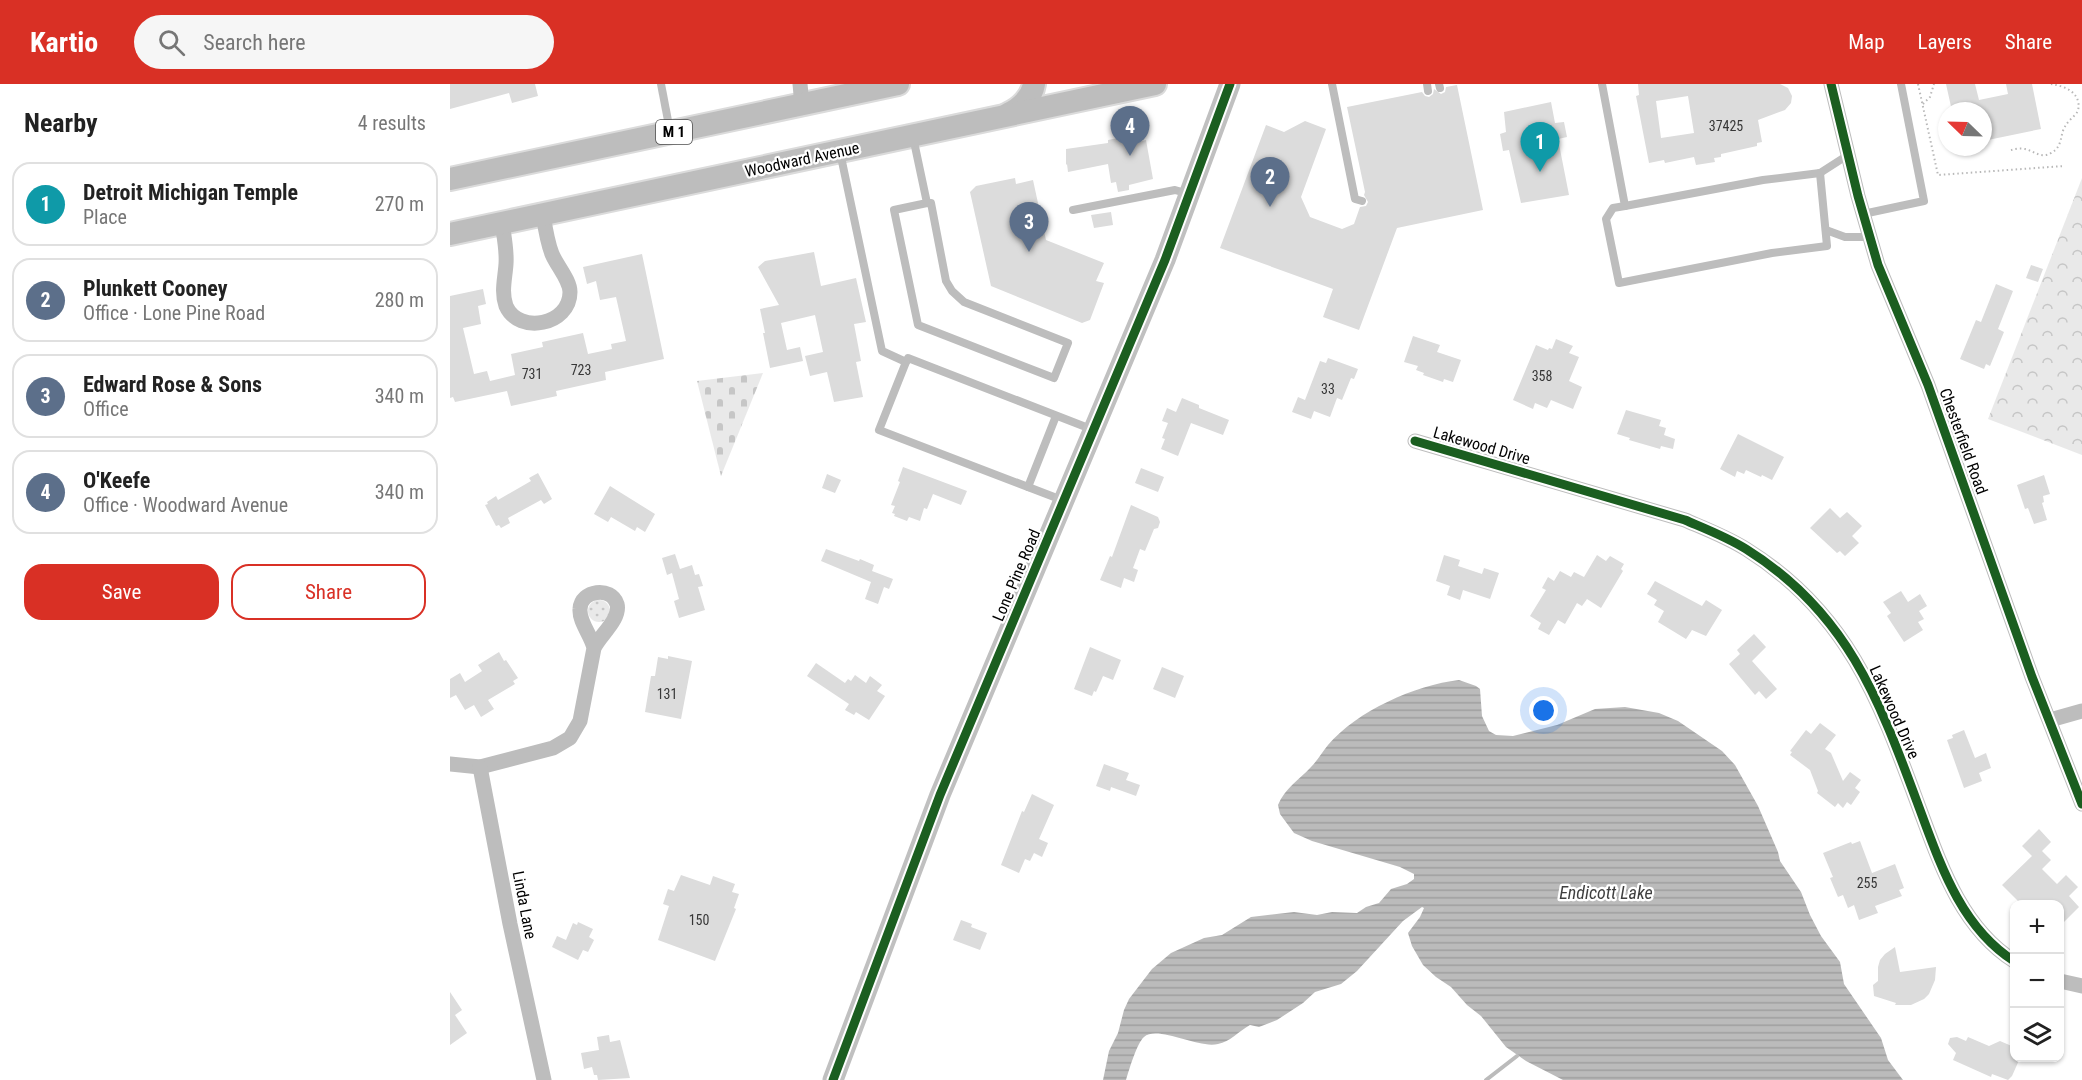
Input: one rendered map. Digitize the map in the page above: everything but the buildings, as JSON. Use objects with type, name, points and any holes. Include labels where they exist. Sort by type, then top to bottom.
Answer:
[{"type":"main road","name":"M 1","points":[[450,179],[670,133],[801,94],[898,84]]},
{"type":"main road","points":[[1004,116],[1015,111],[1024,102],[1034,84]]},
{"type":"main road","name":"Woodward Avenue","points":[[450,234],[1155,84]]},
{"type":"street","name":"Lone Pine Road","points":[[839,1078],[940,795],[1190,195],[1230,84]]},
{"type":"street","name":"Chesterfield Road","points":[[1831,84],[1878,265],[1935,404],[1988,556],[2082,804]]},
{"type":"street","points":[[502,223],[506,248],[503,292],[506,304],[511,315],[518,320],[538,324],[550,321],[561,314],[570,292],[552,252],[543,214]]},
{"type":"street","name":"Lakewood Drive","points":[[1414,441],[1685,520],[1746,549],[1792,583],[1830,623],[1870,686],[1954,896],[1986,937],[2010,958]]},
{"type":"street","points":[[450,764],[480,767],[553,748],[570,738],[580,721],[594,648]]},
{"type":"street","points":[[2050,720],[2082,711]]},
{"type":"street","name":"Linda Lane","points":[[480,767],[510,924],[544,1080]]},
{"type":"street","points":[[2064,982],[2082,986]]},
{"type":"lane","points":[[661,84],[670,133]]},
{"type":"lane","points":[[1332,84],[1355,199],[1362,201]]},
{"type":"lane","points":[[1602,84],[1625,206]]},
{"type":"lane","points":[[1863,214],[1924,201],[1901,84]]},
{"type":"lane","points":[[913,135],[927,204]]},
{"type":"lane","points":[[840,150],[882,351],[906,362]]},
{"type":"lane","points":[[1820,173],[1827,246],[1772,253],[1618,283],[1606,219],[1613,208],[1763,180],[1820,173],[1848,155]]},
{"type":"lane","points":[[1073,210],[1175,190],[1190,195]]},
{"type":"lane","points":[[931,203],[946,281],[952,291],[964,302],[1068,343],[1054,378],[918,325],[894,210],[927,204],[931,203]]},
{"type":"lane","points":[[1826,230],[1845,237],[1869,237]]},
{"type":"lane","points":[[1063,500],[879,430],[906,362],[908,358],[1092,430]]},
{"type":"lane","points":[[1028,487],[1056,416]]},
{"type":"path","points":[[1918,84],[1938,175],[2064,166]]},
{"type":"path","points":[[1923,104],[1930,97],[1934,84]]},
{"type":"path","points":[[2011,150],[2021,148],[2044,156],[2050,154],[2061,144],[2064,127],[2077,113],[2081,105],[2080,98],[2071,88],[2051,84]]},
{"type":"green space","points":[[2082,178],[2082,455],[1988,419]]},
{"type":"green space","points":[[763,373],[721,476],[697,381]]},
{"type":"green space","points":[[599,600],[607,603],[610,611],[607,619],[599,622],[591,619],[588,611],[591,603]]},
{"type":"water","name":"Endicott Lake","points":[[1459,680],[1480,689],[1482,716],[1489,731],[1496,735],[1513,736],[1557,725],[1595,709],[1625,707],[1659,713],[1678,721],[1722,751],[1735,765],[1758,806],[1780,861],[1801,892],[1821,936],[1840,962],[1844,984],[1881,1038],[1888,1060],[1903,1080],[1563,1080],[1526,1061],[1506,1047],[1481,1016],[1467,1005],[1451,987],[1423,965],[1412,946],[1408,933],[1420,917],[1424,908],[1422,907],[1403,921],[1357,971],[1341,984],[1315,992],[1277,1020],[1259,1027],[1250,1025],[1222,1043],[1210,1045],[1168,1035],[1150,1034],[1144,1037],[1139,1045],[1126,1080],[1103,1080],[1109,1051],[1118,1033],[1129,999],[1152,969],[1171,953],[1204,938],[1222,935],[1251,917],[1294,912],[1317,915],[1332,912],[1357,913],[1379,903],[1391,889],[1414,879],[1414,874],[1400,867],[1312,841],[1294,833],[1280,814],[1278,805],[1288,789],[1328,745],[1355,721],[1406,694],[1424,687]]},
{"type":"waterway","points":[[1486,1080],[1517,1056]]},
{"type":"cycle path","points":[[833,1080],[940,795],[1165,260],[1230,84]]},
{"type":"cycle path","points":[[1831,84],[1858,196],[1878,265],[1928,385],[2032,677],[2082,804]]},
{"type":"cycle path","points":[[1415,441],[1685,520],[1739,545],[1782,575],[1813,603],[1838,634],[1859,667],[1893,739],[1947,879],[1957,898],[1982,933],[2010,958]]},
{"type":"place","name":"O'Keefe","points":[[1130,156]]},
{"type":"place","name":"Detroit Michigan Temple","points":[[1540,172]]},
{"type":"place","name":"Plunkett Cooney","points":[[1270,207]]},
{"type":"place","name":"Edward Rose & Sons","points":[[1029,252]]}]
